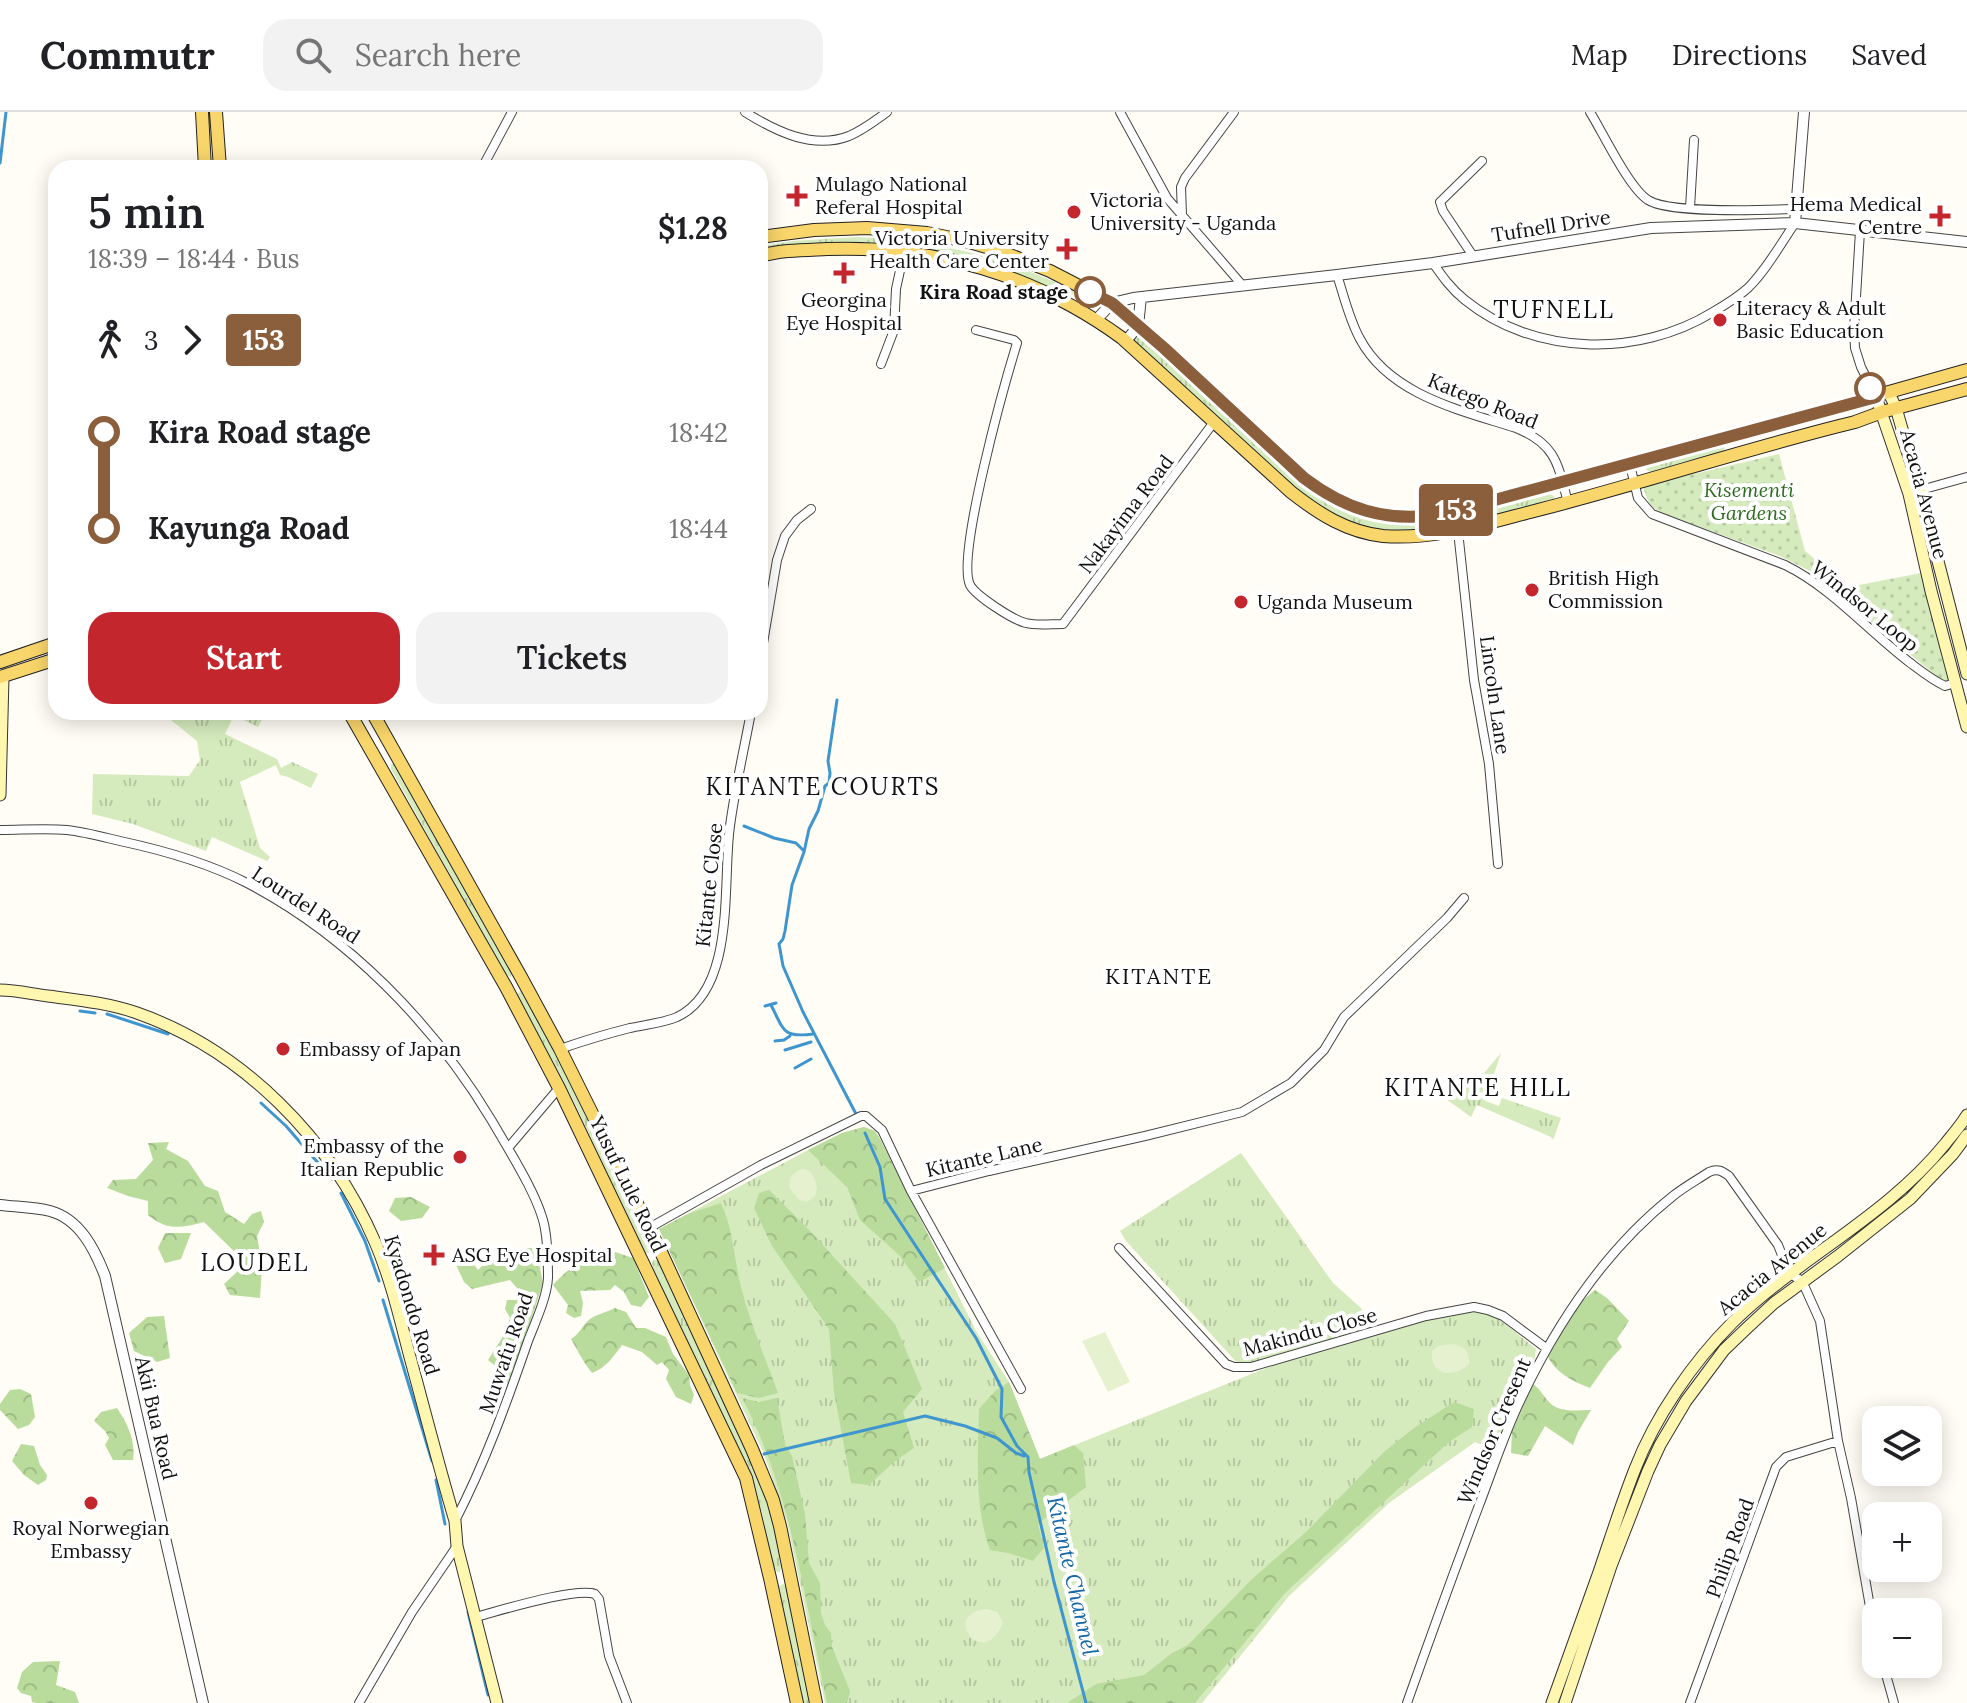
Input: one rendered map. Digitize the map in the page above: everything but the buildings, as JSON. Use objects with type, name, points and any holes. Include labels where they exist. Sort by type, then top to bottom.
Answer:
[{"type":"main road","points":[[202,112],[205,160]]},
{"type":"main road","points":[[216,112],[219,160]]},
{"type":"main road","points":[[768,236],[867,228],[927,233],[1000,251],[1050,271],[1112,303],[1326,495],[1377,514],[1406,517],[1437,515],[1630,465],[1873,393],[1889,393],[1967,370]]},
{"type":"main road","points":[[768,255],[850,248],[937,256],[974,264],[1011,277],[1068,303],[1097,319],[1126,341],[1291,492],[1317,512],[1336,524],[1383,536],[1420,537],[1458,531],[1568,503],[1967,389]]},
{"type":"main road","name":"Acacia Avenue","points":[[1873,393],[1914,492],[1967,674]]},
{"type":"main road","name":"Acacia Avenue","points":[[1889,393],[1896,408],[1967,727]]},
{"type":"main road","points":[[0,662],[48,646]]},
{"type":"main road","points":[[0,795],[1,677],[48,662]]},
{"type":"main road","name":"Yusuf Lule Road","points":[[354,720],[506,987],[559,1088],[746,1478],[797,1703]]},
{"type":"main road","name":"Yusuf Lule Road","points":[[376,720],[560,1049],[674,1280],[767,1487],[780,1526],[816,1703]]},
{"type":"main road","points":[[375,757],[393,750]]},
{"type":"main road","points":[[506,987],[521,977]]},
{"type":"main road","name":"Kyadondo Road","points":[[0,990],[101,1003],[138,1013],[207,1045],[240,1068],[292,1116],[335,1168],[358,1205],[376,1243],[392,1292],[455,1521],[457,1546],[497,1703]]},
{"type":"main road","name":"Acacia Avenue","points":[[1552,1703],[1635,1468],[1671,1400],[1731,1324],[1789,1273],[1901,1190],[1938,1152],[1967,1115]]},
{"type":"main road","name":"Acacia Avenue","points":[[1565,1703],[1615,1556],[1648,1471],[1686,1401],[1724,1350],[1774,1303],[1910,1199],[1967,1135]]},
{"type":"main road","points":[[770,1578],[790,1573]]},
{"type":"street","points":[[486,160],[512,112]]},
{"type":"street","points":[[752,114],[770,128],[818,141],[846,137],[887,112]]},
{"type":"street","points":[[1120,112],[1167,198],[1243,286]]},
{"type":"street","points":[[1182,216],[1181,187],[1185,178],[1234,112]]},
{"type":"street","points":[[1590,112],[1635,188],[1648,200],[1690,208],[1796,209]]},
{"type":"street","points":[[1433,263],[1464,300],[1486,315],[1544,339],[1575,344],[1610,344],[1651,339],[1677,331],[1725,305],[1746,289],[1761,274],[1795,223],[1803,112]]},
{"type":"street","points":[[1690,208],[1694,140]]},
{"type":"street","points":[[1473,256],[1440,202],[1482,161]]},
{"type":"street","name":"Tufnell Drive","points":[[1112,303],[1433,263],[1651,228],[1795,223],[1967,242]]},
{"type":"street","points":[[1860,231],[1855,348],[1873,393]]},
{"type":"street","points":[[881,364],[894,330],[896,289],[904,252]]},
{"type":"street","name":"Katego Road","points":[[1337,275],[1360,340],[1389,374],[1425,396],[1529,433],[1542,442],[1552,454],[1568,503]]},
{"type":"street","points":[[1126,341],[1138,326],[1141,297]]},
{"type":"street","points":[[1097,319],[1112,303]]},
{"type":"street","name":"Nakayima Road","points":[[976,330],[1017,343],[986,458],[971,530],[968,578],[971,588],[1019,621],[1038,625],[1063,624],[1214,422]]},
{"type":"street","points":[[1630,465],[1634,484]]},
{"type":"street","points":[[1914,492],[1967,477]]},
{"type":"street","name":"Windsor Loop","points":[[1634,484],[1638,498],[1652,514],[1805,575],[1935,682],[1945,686],[1955,683]]},
{"type":"street","points":[[768,613],[777,560],[785,536],[797,520],[811,509]]},
{"type":"street","name":"Lincoln Lane","points":[[1452,511],[1458,531],[1474,680],[1489,764],[1498,864]]},
{"type":"street","name":"Kitante Close","points":[[560,1049],[601,1035],[677,1017],[706,990],[719,955],[730,825],[750,720]]},
{"type":"street","name":"Lourdel Road","points":[[0,830],[65,830],[142,846],[236,878],[279,903],[364,963],[446,1054],[508,1148]]},
{"type":"street","name":"Kitante Lane","points":[[649,1228],[761,1165],[861,1116],[866,1116],[882,1130],[911,1191],[1242,1112],[1291,1083],[1324,1050],[1344,1017],[1464,898]]},
{"type":"street","points":[[508,1148],[559,1088]]},
{"type":"street","name":"Muwafu Road","points":[[455,1521],[501,1417],[548,1281],[545,1228],[535,1199],[508,1148]]},
{"type":"street","name":"Windsor Cresent","points":[[1407,1703],[1519,1402],[1546,1348],[1573,1305],[1632,1233],[1674,1196],[1709,1172],[1721,1170],[1729,1176],[1778,1245],[1789,1273]]},
{"type":"street","points":[[911,1191],[1021,1389]]},
{"type":"street","name":"Akii Bua Road","points":[[0,1205],[48,1211],[70,1221],[99,1260],[203,1703]]},
{"type":"street","name":"Makindu Close","points":[[1119,1248],[1226,1364],[1234,1367],[1251,1367],[1426,1316],[1474,1307],[1503,1316],[1546,1348]]},
{"type":"street","points":[[1789,1273],[1802,1281],[1820,1321],[1838,1441],[1868,1598]]},
{"type":"street","name":"Philip Road","points":[[1690,1703],[1776,1467],[1786,1457],[1838,1441]]},
{"type":"street","points":[[359,1703],[412,1612],[457,1546]]},
{"type":"street","points":[[475,1617],[535,1601],[582,1592],[595,1594],[599,1599],[609,1656],[627,1703]]},
{"type":"street","points":[[1887,1678],[1894,1703]]},
{"type":"green space","points":[[856,237],[943,247],[997,260],[1078,293],[1064,295],[986,263],[920,248],[856,243],[768,252],[768,246]]},
{"type":"green space","points":[[1140,333],[1291,476],[1324,502],[1368,520],[1428,524],[1431,531],[1397,533],[1364,527],[1340,517],[1293,487],[1132,340]]},
{"type":"green space","points":[[1724,445],[1725,453],[1651,472],[1646,470],[1649,465]]},
{"type":"green space","name":"Kisementi Gardens","points":[[1779,454],[1805,551],[1845,584],[1854,586],[1921,573],[1948,680],[1941,680],[1810,571],[1780,556],[1663,513],[1651,505],[1643,486]]},
{"type":"green space","points":[[1550,494],[1554,500],[1484,519],[1482,512]]},
{"type":"green space","points":[[171,720],[232,720],[225,734],[277,759],[281,768],[292,762],[318,774],[311,788],[280,775],[276,765],[240,782],[260,848],[270,857],[267,861],[212,837],[206,851],[133,824],[92,814],[93,774],[189,776],[200,760],[197,741]]},
{"type":"green space","points":[[244,720],[262,720],[258,727]]},
{"type":"green space","points":[[396,764],[513,973],[511,977],[506,975],[391,769],[391,765]]},
{"type":"green space","points":[[520,991],[525,992],[602,1145],[651,1253],[645,1253],[571,1096],[517,995]]},
{"type":"green space","points":[[1501,1053],[1485,1101],[1499,1106],[1502,1098],[1561,1118],[1553,1140],[1477,1105],[1471,1117],[1443,1097],[1453,1088],[1466,1088],[1479,1079]]},
{"type":"green space","points":[[864,1127],[875,1131],[880,1139],[976,1331],[1009,1382],[1040,1459],[1296,1356],[1240,1366],[1120,1231],[1241,1153],[1333,1283],[1361,1308],[1371,1330],[1451,1312],[1483,1313],[1501,1321],[1536,1349],[1534,1362],[1516,1394],[1494,1450],[1475,1442],[1389,1503],[1289,1596],[1202,1703],[825,1703],[787,1522],[764,1454],[659,1229],[842,1133]]},
{"type":"green space","points":[[864,1127],[875,1131],[880,1139],[945,1268],[919,1282],[899,1255],[860,1220],[847,1187],[808,1150],[842,1133]]},
{"type":"green space","points":[[169,1142],[166,1149],[188,1161],[205,1186],[218,1191],[225,1212],[244,1224],[252,1214],[261,1211],[264,1222],[257,1236],[262,1266],[260,1298],[230,1295],[224,1284],[239,1270],[242,1259],[204,1222],[181,1227],[162,1224],[148,1215],[148,1201],[107,1188],[113,1180],[136,1179],[153,1160],[148,1143]]},
{"type":"green space","points":[[802,1169],[811,1173],[817,1187],[815,1196],[807,1202],[799,1200],[790,1189],[792,1176]]},
{"type":"green space","points":[[769,1190],[895,1324],[922,1389],[903,1412],[914,1448],[869,1485],[851,1483],[834,1392],[829,1329],[772,1246],[754,1208],[759,1193]]},
{"type":"green space","points":[[411,1197],[430,1207],[422,1218],[401,1221],[389,1211],[395,1198]]},
{"type":"green space","points":[[721,1203],[753,1327],[778,1393],[759,1398],[737,1393],[659,1229],[690,1213]]},
{"type":"green space","points":[[165,1233],[191,1233],[181,1259],[165,1263],[158,1248]]},
{"type":"green space","points":[[536,1248],[543,1283],[508,1386],[503,1372],[488,1360],[510,1318],[505,1309],[507,1300],[516,1300],[522,1294],[510,1280],[472,1289],[464,1282],[453,1258],[459,1255],[472,1262],[478,1270],[488,1260],[502,1259],[511,1252]]},
{"type":"green space","points":[[615,1252],[633,1258],[649,1297],[641,1307],[631,1305],[624,1292],[615,1285],[610,1290],[580,1291],[583,1303],[581,1316],[574,1318],[566,1313],[568,1305],[553,1285],[575,1266],[589,1260],[603,1261]]},
{"type":"green space","points":[[653,1260],[659,1263],[751,1458],[776,1537],[780,1572],[773,1567],[762,1512],[747,1469],[655,1275]]},
{"type":"green space","points":[[1595,1290],[1629,1321],[1617,1339],[1622,1347],[1590,1388],[1561,1372],[1548,1357],[1577,1305]]},
{"type":"green space","points":[[615,1308],[626,1312],[636,1328],[645,1328],[666,1337],[673,1354],[689,1375],[694,1395],[691,1404],[676,1397],[666,1379],[669,1370],[662,1362],[657,1365],[642,1352],[622,1345],[605,1365],[592,1373],[571,1339],[590,1319]]},
{"type":"green space","points":[[164,1316],[170,1358],[157,1362],[134,1351],[129,1333],[147,1317]]},
{"type":"green space","points":[[1105,1332],[1130,1382],[1108,1392],[1082,1341]]},
{"type":"green space","points":[[1451,1344],[1465,1350],[1469,1364],[1450,1373],[1435,1366],[1432,1351],[1438,1346]]},
{"type":"green space","points":[[1009,1382],[1040,1459],[1074,1445],[1083,1453],[1086,1487],[1038,1524],[1044,1548],[1033,1561],[990,1550],[981,1516],[979,1409],[996,1390]]},
{"type":"green space","points":[[1533,1384],[1555,1407],[1591,1410],[1573,1445],[1545,1426],[1528,1456],[1511,1453],[1512,1432]]},
{"type":"green space","points":[[20,1389],[31,1394],[35,1417],[29,1425],[18,1429],[0,1410],[0,1404],[10,1390]]},
{"type":"green space","points":[[742,1398],[759,1402],[777,1398],[785,1444],[792,1456],[805,1514],[809,1563],[820,1583],[821,1613],[831,1633],[832,1647],[850,1691],[847,1703],[827,1703],[785,1508],[759,1434]]},
{"type":"green space","points":[[1454,1402],[1474,1409],[1472,1427],[1449,1442],[1285,1593],[1195,1703],[1067,1703],[1096,1684],[1144,1675],[1172,1653],[1188,1645],[1385,1451]]},
{"type":"green space","points":[[117,1408],[130,1432],[133,1460],[113,1460],[105,1445],[109,1438],[94,1421],[101,1412]]},
{"type":"green space","points":[[21,1444],[34,1446],[47,1475],[46,1480],[38,1485],[12,1461]]},
{"type":"green space","points":[[783,1584],[810,1703],[803,1703],[779,1590]]},
{"type":"green space","points":[[987,1609],[997,1612],[1003,1622],[995,1636],[986,1642],[977,1641],[966,1628],[967,1620],[973,1613]]},
{"type":"green space","points":[[60,1661],[56,1685],[75,1692],[79,1703],[36,1703],[17,1688],[22,1672],[33,1662]]},
{"type":"waterway","points":[[0,163],[6,112]]},
{"type":"waterway","name":"Kitante Channel","points":[[837,700],[828,761],[829,783],[825,786],[809,829],[792,885],[783,939],[779,944],[783,966],[803,1012],[856,1114]]},
{"type":"waterway","points":[[744,826],[796,843],[803,850]]},
{"type":"waterway","points":[[765,1006],[776,1003]]},
{"type":"waterway","points":[[771,1005],[785,1030],[795,1035],[813,1034]]},
{"type":"waterway","points":[[80,1011],[95,1013]]},
{"type":"waterway","points":[[107,1014],[168,1034]]},
{"type":"waterway","points":[[775,1041],[790,1036]]},
{"type":"waterway","points":[[785,1050],[811,1042]]},
{"type":"waterway","points":[[795,1068],[811,1059]]},
{"type":"waterway","points":[[261,1103],[286,1126],[332,1179]]},
{"type":"waterway","points":[[865,1133],[880,1167],[885,1199],[976,1338],[1002,1389],[1001,1417],[1017,1446],[1028,1457]]},
{"type":"waterway","points":[[341,1193],[365,1241],[379,1281]]},
{"type":"waterway","points":[[383,1300],[432,1461]]},
{"type":"waterway","points":[[764,1454],[925,1416],[997,1438],[1024,1456]]},
{"type":"waterway","name":"Kitante Channel","points":[[1028,1457],[1054,1582],[1086,1703]]},
{"type":"waterway","points":[[436,1480],[445,1524]]},
{"type":"waterway","points":[[468,1612],[488,1695]]},
{"type":"bus line","name":"153","points":[[1090,292],[1112,303],[1164,348],[1304,478],[1326,495],[1377,514],[1406,517],[1437,515],[1876,397],[1870,388]]},
{"type":"place","name":"Mulago National Referal Hospital","points":[[797,196]]},
{"type":"place","name":"Victoria University - Uganda","points":[[1074,212]]},
{"type":"place","name":"Hema Medical Centre","points":[[1940,216]]},
{"type":"place","name":"Victoria University Health Care Center","points":[[1067,249]]},
{"type":"place","name":"Georgina Eye Hospital","points":[[844,273]]},
{"type":"place","name":"Kira Road stage","points":[[1090,292]]},
{"type":"place","name":"Literacy & Adult Basic Education","points":[[1720,320]]},
{"type":"place","name":"British High Commission","points":[[1532,590]]},
{"type":"place","name":"Uganda Museum","points":[[1241,602]]},
{"type":"place","name":"Embassy of Japan","points":[[283,1049]]},
{"type":"place","name":"Embassy of the Italian Republic","points":[[460,1157]]},
{"type":"place","name":"ASG Eye Hospital","points":[[434,1255]]},
{"type":"place","name":"Royal Norwegian Embassy","points":[[91,1503]]},
{"type":"district","name":"TUFNELL","points":[[1554,310]]},
{"type":"district","name":"KITANTE COURTS","points":[[823,787]]},
{"type":"district","name":"KITANTE","points":[[1159,976]]},
{"type":"district","name":"KITANTE HILL","points":[[1478,1088]]},
{"type":"district","name":"LOUDEL","points":[[255,1263]]}]
